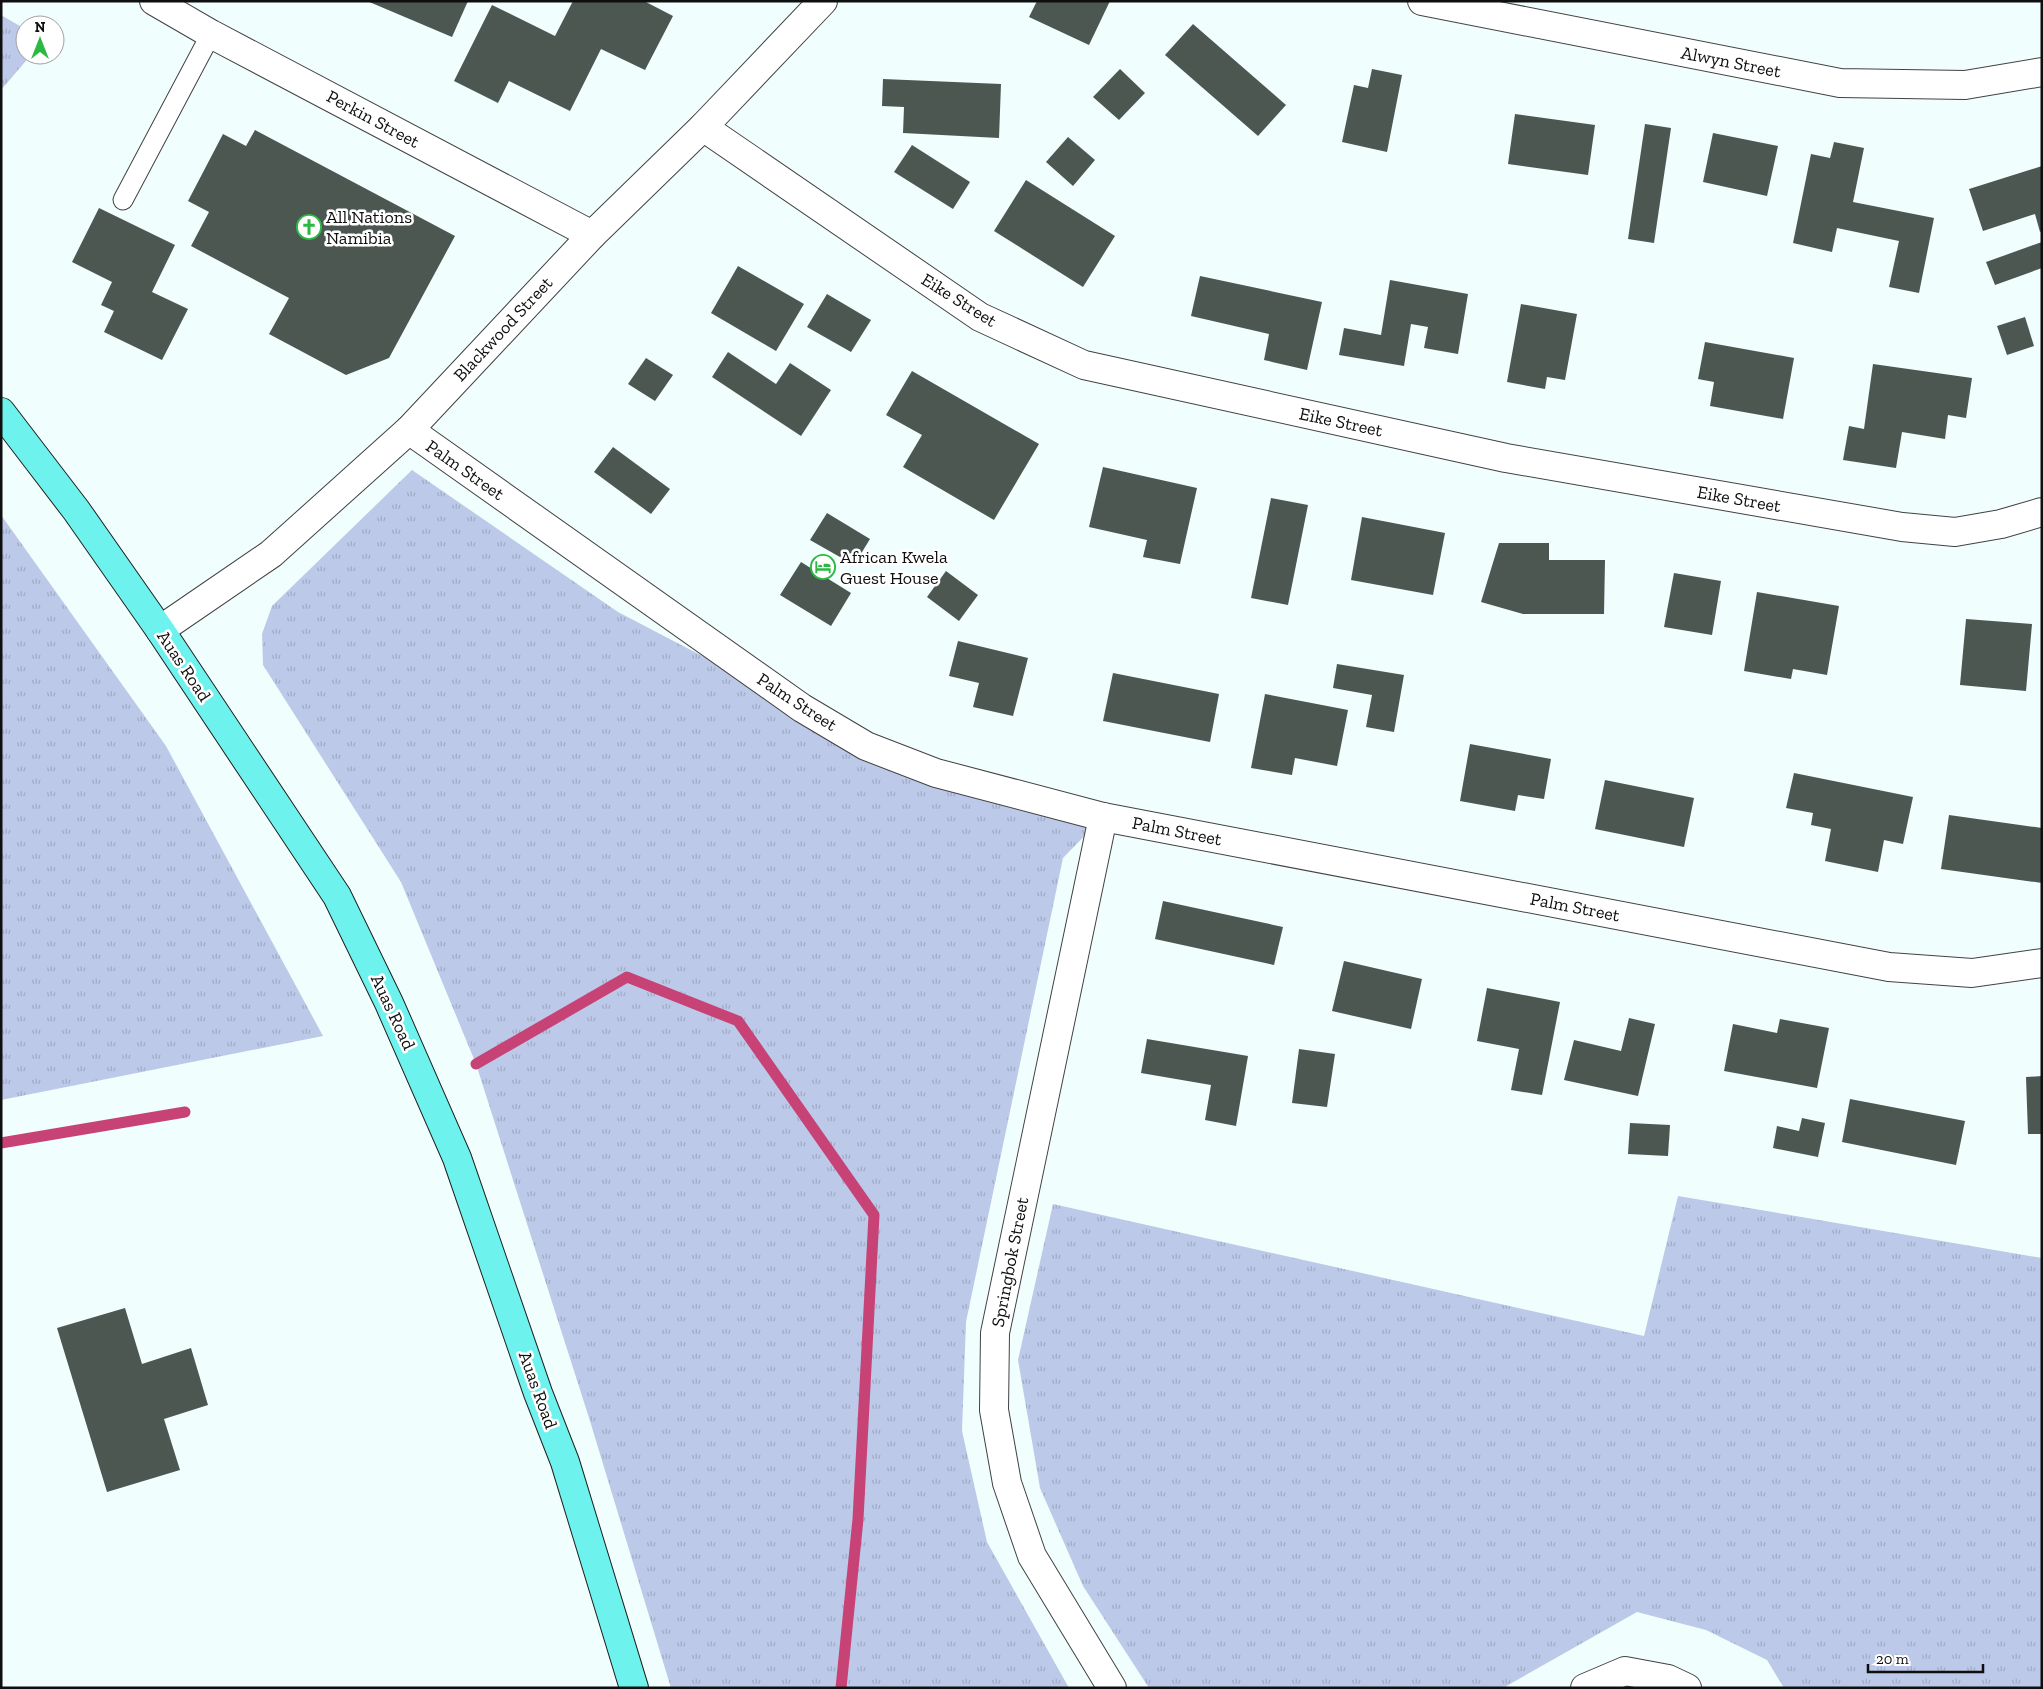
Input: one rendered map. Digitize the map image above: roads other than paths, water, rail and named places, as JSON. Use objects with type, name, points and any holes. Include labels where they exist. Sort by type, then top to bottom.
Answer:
[{"type":"main road","name":"Auas Road","points":[[1,412],[76,510],[160,630],[337,896],[390,1003],[457,1158],[531,1374],[565,1462],[634,1688]]},
{"type":"street","name":"Perkin Street","points":[[154,1],[210,34],[592,235]]},
{"type":"street","name":"Blackwood Street","points":[[160,630],[270,554],[409,430],[592,235],[703,128],[823,1]]},
{"type":"street","name":"Alwyn Street","points":[[1422,1],[1840,83],[1965,85],[2042,72]]},
{"type":"street","name":"Eike Street","points":[[703,128],[980,317],[1084,365],[1506,458],[1902,528],[1954,532],[2001,524],[2042,512]]},
{"type":"street","name":"Palm Street","points":[[409,430],[802,708],[866,746],[936,773],[1103,816],[1889,967],[1972,973],[2042,963]]},
{"type":"street","name":"Springbok Street","points":[[1103,816],[995,1333],[994,1410],[1008,1483],[1032,1556],[1112,1688]]},
{"type":"street","points":[[1585,1688],[1626,1671],[1678,1683]]},
{"type":"lane","points":[[123,200],[210,34]]},
{"type":"waterway","points":[[476,1064],[627,977],[738,1021],[874,1215],[858,1519],[841,1688]]},
{"type":"waterway","points":[[1,1143],[185,1112]]},
{"type":"place","name":"All Nations Namibia","points":[[309,227]]},
{"type":"place","name":"African Kwela Guest House","points":[[823,567]]}]
